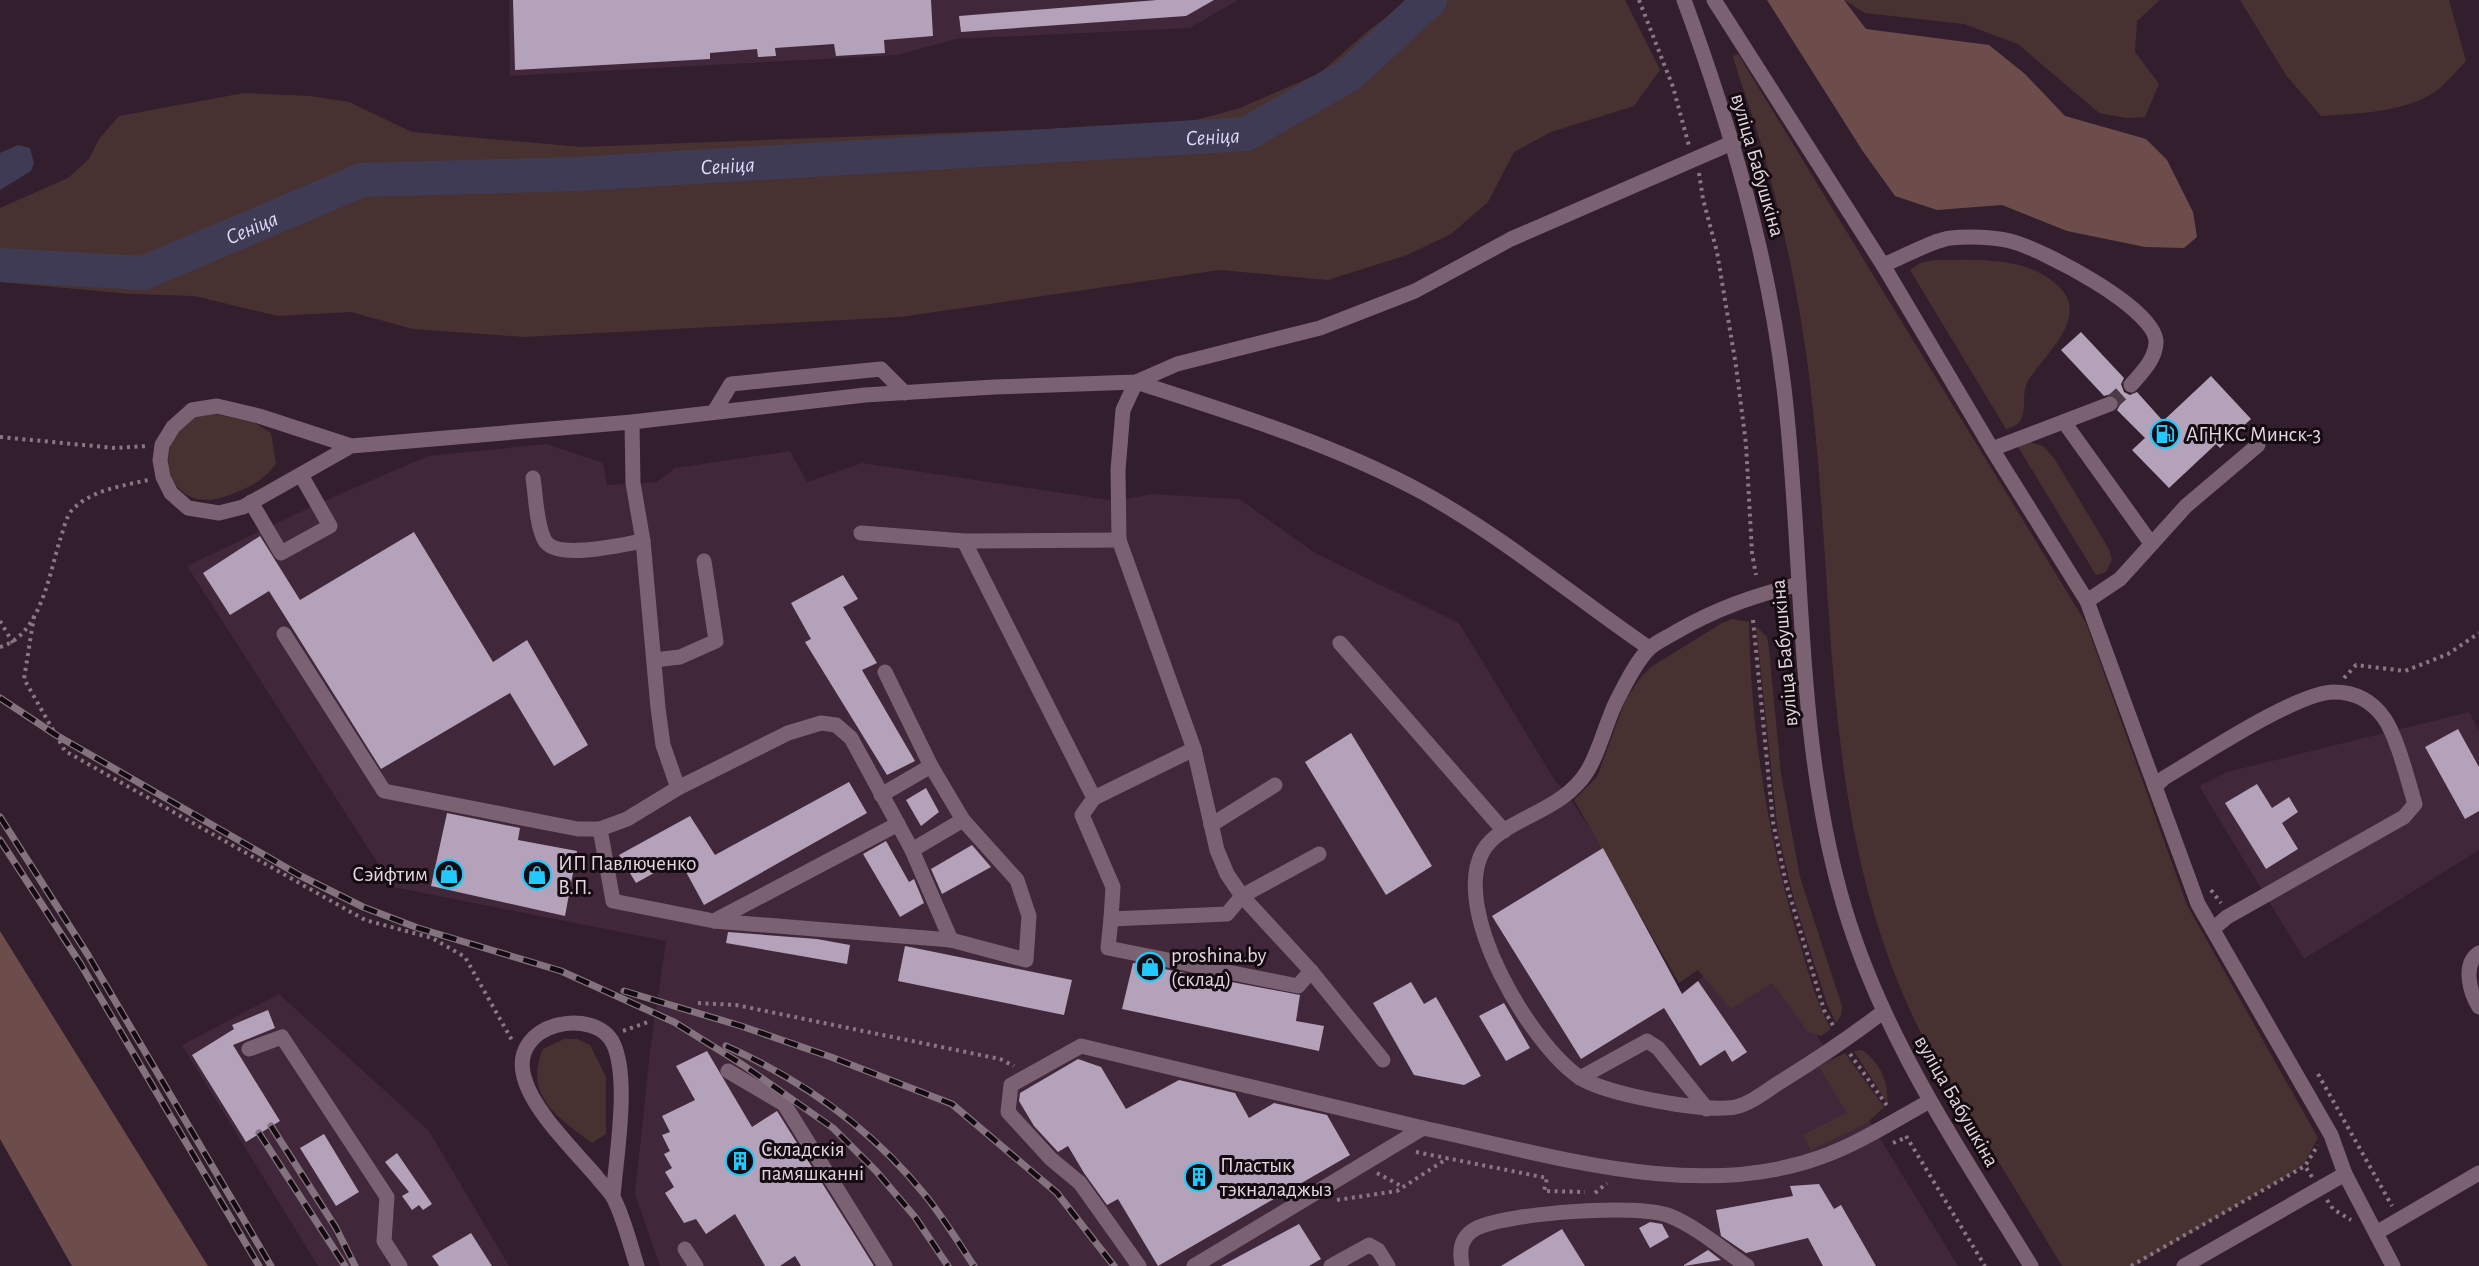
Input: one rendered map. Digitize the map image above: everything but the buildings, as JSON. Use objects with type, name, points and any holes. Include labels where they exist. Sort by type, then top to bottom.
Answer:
[{"type":"street","name":"вуліца Бабушкіна","points":[[1684,0],[1734,142],[1760,247],[1784,387],[1806,685],[1826,833],[1858,953],[1883,1012],[1930,1101],[2031,1266]]},
{"type":"street","points":[[1713,0],[1883,265],[1992,449],[2087,601],[2198,904],[2214,928],[2331,1135],[2345,1174],[2393,1266]]},
{"type":"street","points":[[1383,1060],[1311,971],[1242,896],[1227,874],[1216,850],[1194,749],[1119,540],[1118,470],[1123,410],[1136,382],[1177,364],[1320,327],[1414,291],[1511,239],[1734,142]]},
{"type":"street","points":[[1883,265],[1950,238],[2009,241],[2055,258],[2111,292],[2152,327],[2156,341],[2151,361],[2131,385]]},
{"type":"street","points":[[714,412],[731,384],[881,369],[905,393]]},
{"type":"street","points":[[351,446],[251,502],[219,513],[188,508],[171,493],[160,460],[162,445],[173,427],[192,410],[217,406],[260,416],[351,446],[632,422],[905,393],[1136,382],[1280,428],[1419,491],[1483,529],[1649,648]]},
{"type":"street","points":[[1992,449],[2110,404]]},
{"type":"street","points":[[632,422],[633,483],[643,541],[663,745],[678,788]]},
{"type":"street","points":[[2064,422],[2150,542]]},
{"type":"street","points":[[2087,601],[2120,579],[2150,542],[2186,506],[2258,445]]},
{"type":"street","points":[[251,502],[281,553],[330,526],[301,475]]},
{"type":"street","points":[[533,478],[544,540],[553,548],[575,551],[643,541]]},
{"type":"street","points":[[861,533],[964,541],[1119,540]]},
{"type":"street","points":[[964,541],[1094,798]]},
{"type":"street","points":[[654,660],[680,657],[716,641],[704,561]]},
{"type":"street","points":[[1799,584],[1745,598],[1715,611],[1649,648],[1618,696],[1588,770],[1567,794],[1549,808],[1496,835],[1482,852],[1474,885],[1476,913],[1513,1001],[1549,1050],[1580,1078],[1640,1098],[1707,1109],[1736,1107],[1758,1097],[1843,1042],[1883,1012]]},
{"type":"street","points":[[284,634],[384,791],[578,829],[600,829],[627,819],[678,788],[789,733],[821,723],[836,725],[851,738],[912,850],[951,940]]},
{"type":"street","points":[[1340,643],[1504,831]]},
{"type":"street","points":[[600,829],[613,901],[714,921],[951,940],[1026,960],[1029,916],[1017,879],[963,820],[931,766],[885,672]]},
{"type":"street","points":[[2155,787],[2164,778],[2298,701],[2332,692],[2354,693],[2369,702],[2385,718],[2415,804],[2404,817],[2228,917],[2214,928]]},
{"type":"street","points":[[1194,749],[1094,798],[1082,815],[1113,887],[1108,948],[1298,986],[1311,971]]},
{"type":"street","points":[[881,795],[931,766]]},
{"type":"street","points":[[1211,825],[1275,785]]},
{"type":"street","points":[[912,850],[963,820]]},
{"type":"street","points":[[714,921],[898,824]]},
{"type":"street","points":[[1111,919],[1227,914],[1242,896],[1319,854]]},
{"type":"street","points":[[2479,953],[2475,956],[2468,977],[2479,1007]]},
{"type":"street","points":[[613,1197],[622,1072],[609,1036],[584,1025],[568,1023],[540,1031],[530,1040],[523,1061],[524,1077],[540,1108],[613,1197],[637,1266]]},
{"type":"street","points":[[249,1049],[282,1037],[387,1197],[384,1241],[400,1266]]},
{"type":"street","points":[[1580,1078],[1647,1041],[1658,1048],[1707,1109]]},
{"type":"street","points":[[1139,1266],[1080,1183],[1051,1159],[1008,1112],[1011,1085],[1081,1046],[1423,1128],[1644,1172],[1731,1175],[1775,1170],[1822,1157],[1930,1101]]},
{"type":"street","points":[[728,1071],[784,1104],[885,1266]]},
{"type":"street","points":[[1194,1266],[1423,1128]]},
{"type":"street","points":[[2376,1233],[2479,1173]]},
{"type":"street","points":[[2184,1266],[2345,1174]]},
{"type":"street","points":[[1462,1265],[1460,1254],[1462,1240],[1474,1230],[1507,1218],[1641,1209],[1671,1216],[1747,1266]]},
{"type":"street","points":[[1331,1266],[1369,1245],[1378,1250],[1388,1266]]},
{"type":"street","points":[[685,1249],[696,1266]]},
{"type":"path","points":[[1639,0],[1673,87],[1717,252],[1746,444],[1752,553],[1756,575]]},
{"type":"path","points":[[0,437],[115,448],[162,445]]},
{"type":"path","points":[[164,477],[106,490],[87,498],[71,512],[34,616],[24,679],[65,751],[365,920],[432,938],[465,957],[523,1061]]},
{"type":"path","points":[[0,647],[13,643],[34,616]]},
{"type":"path","points":[[1753,620],[1760,709],[1778,847],[1824,1010],[1896,1119],[1985,1266]]},
{"type":"path","points":[[0,621],[13,643]]},
{"type":"path","points":[[2332,692],[2356,665],[2404,671],[2448,654],[2479,633]]},
{"type":"path","points":[[698,1003],[736,1005],[1000,1059],[1030,1075]]},
{"type":"path","points":[[609,1036],[651,1021]]},
{"type":"path","points":[[1885,1146],[1907,1137]]},
{"type":"path","points":[[1414,1151],[1547,1178],[1544,1191],[1598,1193],[1606,1183],[1617,1184]]},
{"type":"path","points":[[1342,1192],[1334,1199],[1397,1191],[1449,1158]]},
{"type":"path","points":[[2132,1266],[2305,1166]]},
{"type":"path","points":[[1368,1177],[1386,1167]]},
{"type":"shaded area","points":[[509,0],[1238,0],[1190,28],[956,39],[898,55],[510,76]]},
{"type":"shaded area","points":[[1410,0],[1625,0],[1660,70],[1634,106],[1551,132],[1514,152],[1488,202],[1451,234],[1407,255],[1328,280],[1220,270],[901,317],[524,337],[413,329],[351,312],[278,316],[194,296],[131,294],[0,282],[0,208],[68,178],[89,159],[99,139],[119,116],[244,93],[311,96],[349,102],[412,132],[582,147],[1181,124],[1240,108],[1320,73],[1369,30]]},
{"type":"shaded area","points":[[1767,0],[1844,0],[1866,29],[1989,45],[2025,74],[2065,116],[2146,139],[2167,160],[2193,212],[2197,237],[2184,248],[2145,247],[2067,231],[2002,205],[1937,210],[1895,196],[1862,150]]},
{"type":"shaded area","points":[[1844,0],[2160,0],[2137,21],[2135,52],[2159,84],[2145,117],[2126,118],[2099,113],[2018,44],[1964,24],[1865,13]]},
{"type":"shaded area","points":[[2240,0],[2449,0],[2466,61],[2440,88],[2414,102],[2383,110],[2321,116],[2286,75]]},
{"type":"shaded area","points":[[1738,54],[2086,623],[2187,905],[2318,1138],[2302,1167],[2135,1266],[2062,1266],[1924,1039],[1890,962],[1866,884],[1849,806],[1838,726],[1820,483],[1803,331],[1774,192],[1733,56]]},
{"type":"shaded area","points":[[18,145],[30,148],[34,163],[31,171],[0,190],[0,153]]},
{"type":"shaded area","points":[[1935,260],[1985,260],[2018,265],[2048,278],[2061,289],[2068,301],[2070,313],[2067,325],[2028,381],[2024,395],[2023,416],[2015,426],[2006,429],[1910,270],[1920,263]]},
{"type":"shaded area","points":[[212,413],[255,423],[271,433],[276,464],[255,483],[229,495],[206,500],[194,498],[183,492],[175,483],[168,460],[174,437],[181,427],[190,419]]},
{"type":"shaded area","points":[[2029,442],[2043,446],[2054,458],[2109,549],[2112,560],[2106,572],[2096,575],[2018,447]]},
{"type":"shaded area","points":[[546,444],[603,463],[607,485],[657,482],[675,468],[790,451],[807,482],[862,463],[1116,501],[1152,494],[1239,499],[1315,553],[1459,623],[1554,779],[1567,794],[1603,848],[1681,993],[1757,937],[1958,1266],[660,1266],[635,1194],[650,1051],[666,941],[393,887],[187,566],[317,504],[428,456]]},
{"type":"shaded area","points":[[1732,619],[1749,622],[1753,704],[1763,786],[1789,908],[1814,989],[1831,1029],[1821,1036],[1808,1032],[1772,983],[1731,1009],[1698,970],[1679,983],[1574,800],[1597,777],[1625,701],[1641,677],[1651,667]]},
{"type":"shaded area","points":[[1756,626],[1767,637],[1781,774],[1800,877],[1842,1006],[1841,1016],[1836,1023],[1827,1004],[1794,900],[1778,833]]},
{"type":"shaded area","points":[[2469,712],[2479,730],[2479,850],[2304,959],[2199,786],[2227,772]]},
{"type":"shaded area","points":[[0,931],[208,1266],[72,1266],[0,1139]]},
{"type":"shaded area","points":[[279,994],[429,1131],[509,1266],[318,1266],[182,1045]]},
{"type":"shaded area","points":[[564,1039],[577,1039],[590,1045],[606,1077],[606,1134],[592,1143],[557,1115],[541,1093],[538,1066],[543,1049]]},
{"type":"shaded area","points":[[1862,1050],[1874,1061],[1882,1074],[1887,1103],[1854,1051]]},
{"type":"shaded area","points":[[1845,1053],[1884,1107],[1867,1123],[1811,1150],[1803,1135],[1847,1113],[1819,1067]]},
{"type":"waterway","name":"Сеніца","points":[[0,265],[143,273],[362,180],[577,174],[1246,134],[1349,75],[1430,0]]},
{"type":"tunnel","points":[[2110,404],[2131,385]]},
{"type":"railway","points":[[0,698],[56,735],[299,875],[363,907],[418,928],[561,971],[674,1022],[743,1065],[833,1128],[876,1171],[915,1217],[948,1266]]},
{"type":"railway","points":[[0,817],[88,955],[271,1266]]},
{"type":"railway","points":[[0,840],[80,963],[259,1266]]},
{"type":"railway","points":[[624,991],[741,1026],[831,1057],[952,1104],[1057,1193],[1114,1266]]},
{"type":"railway","points":[[726,1046],[809,1091],[882,1148],[925,1195],[974,1266]]},
{"type":"railway","points":[[271,1126],[336,1228],[355,1266]]},
{"type":"railway","points":[[259,1133],[345,1266]]},
{"type":"place","name":"АГНКС Минск-3","points":[[2165,434]]},
{"type":"place","name":"Сэйфтим","points":[[449,874]]},
{"type":"place","name":"ИП Павлюченко В.П.","points":[[537,875]]},
{"type":"place","name":"рroshina.by (склад)","points":[[1150,967]]},
{"type":"place","name":"Складскія памяшканні","points":[[740,1161]]},
{"type":"place","name":"Пластык тэкналаджыз","points":[[1199,1177]]}]
